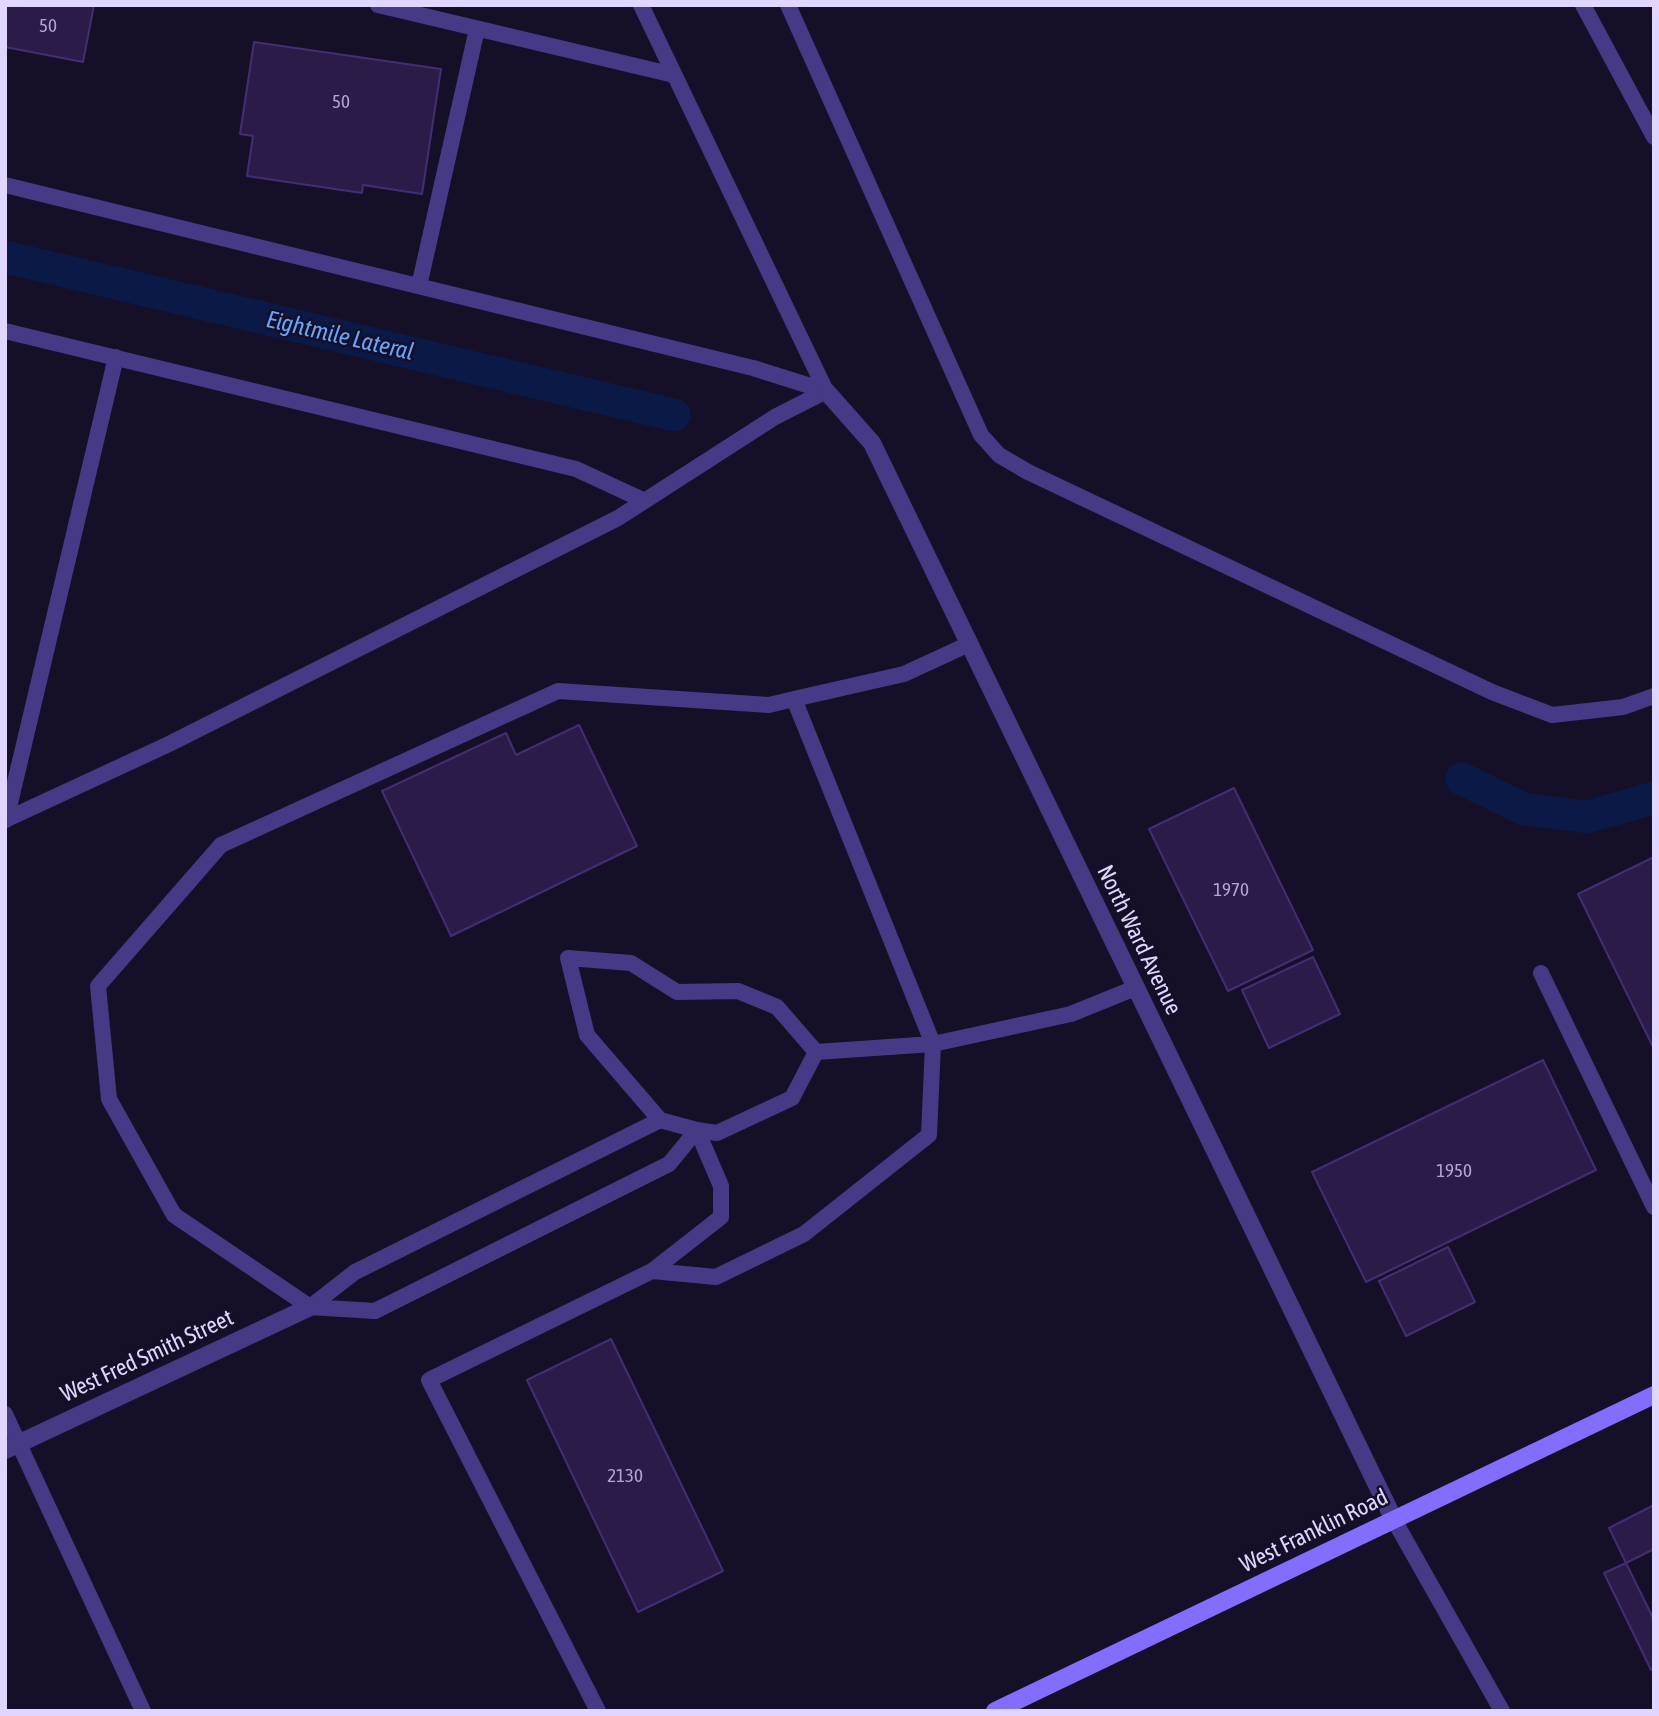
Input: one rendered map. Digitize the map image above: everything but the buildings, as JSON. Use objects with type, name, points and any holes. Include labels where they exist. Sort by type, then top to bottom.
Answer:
[{"type":"main road","name":"West Franklin Road","points":[[995,1711],[1654,1395]]},
{"type":"street","name":"North Ward Avenue","points":[[826,391],[872,443],[1394,1520]]},
{"type":"street","name":"West Fred Smith Street","points":[[12,1447],[310,1307]]},
{"type":"lane","points":[[378,5],[674,75]]},
{"type":"lane","points":[[641,5],[826,391]]},
{"type":"lane","points":[[788,5],[981,435],[999,455],[1028,472],[1492,692],[1552,715],[1623,707],[1654,696]]},
{"type":"lane","points":[[1583,5],[1654,137]]},
{"type":"lane","points":[[419,286],[477,29]]},
{"type":"lane","points":[[5,185],[753,368],[826,391]]},
{"type":"lane","points":[[5,331],[576,469],[645,501]]},
{"type":"lane","points":[[5,820],[116,357]]},
{"type":"lane","points":[[5,820],[169,744],[618,518],[775,417],[826,391]]},
{"type":"lane","points":[[697,1130],[669,1164],[374,1311],[310,1307],[174,1215],[109,1099],[98,986],[220,845],[558,691],[769,705],[904,674],[969,644]]},
{"type":"lane","points":[[652,1271],[716,1277],[804,1234],[929,1135],[933,1044],[794,699]]},
{"type":"lane","points":[[568,958],[631,963],[677,992],[738,991],[777,1007],[817,1052],[792,1098],[717,1133],[660,1120],[587,1035],[568,958]]},
{"type":"lane","points":[[1541,974],[1654,1207]]},
{"type":"lane","points":[[817,1052],[933,1044],[1071,1014],[1135,988]]},
{"type":"lane","points":[[310,1307],[355,1272],[660,1120]]},
{"type":"lane","points":[[598,1711],[429,1380],[652,1271],[721,1217],[721,1186],[697,1130]]},
{"type":"lane","points":[[5,1414],[12,1447],[143,1711]]},
{"type":"lane","points":[[1394,1520],[1502,1711]]},
{"type":"waterway","name":"Eightmile Lateral","points":[[5,257],[674,415]]},
{"type":"waterway","name":"Eightmile Lateral","points":[[1462,779],[1524,809],[1587,817],[1654,798]]}]
